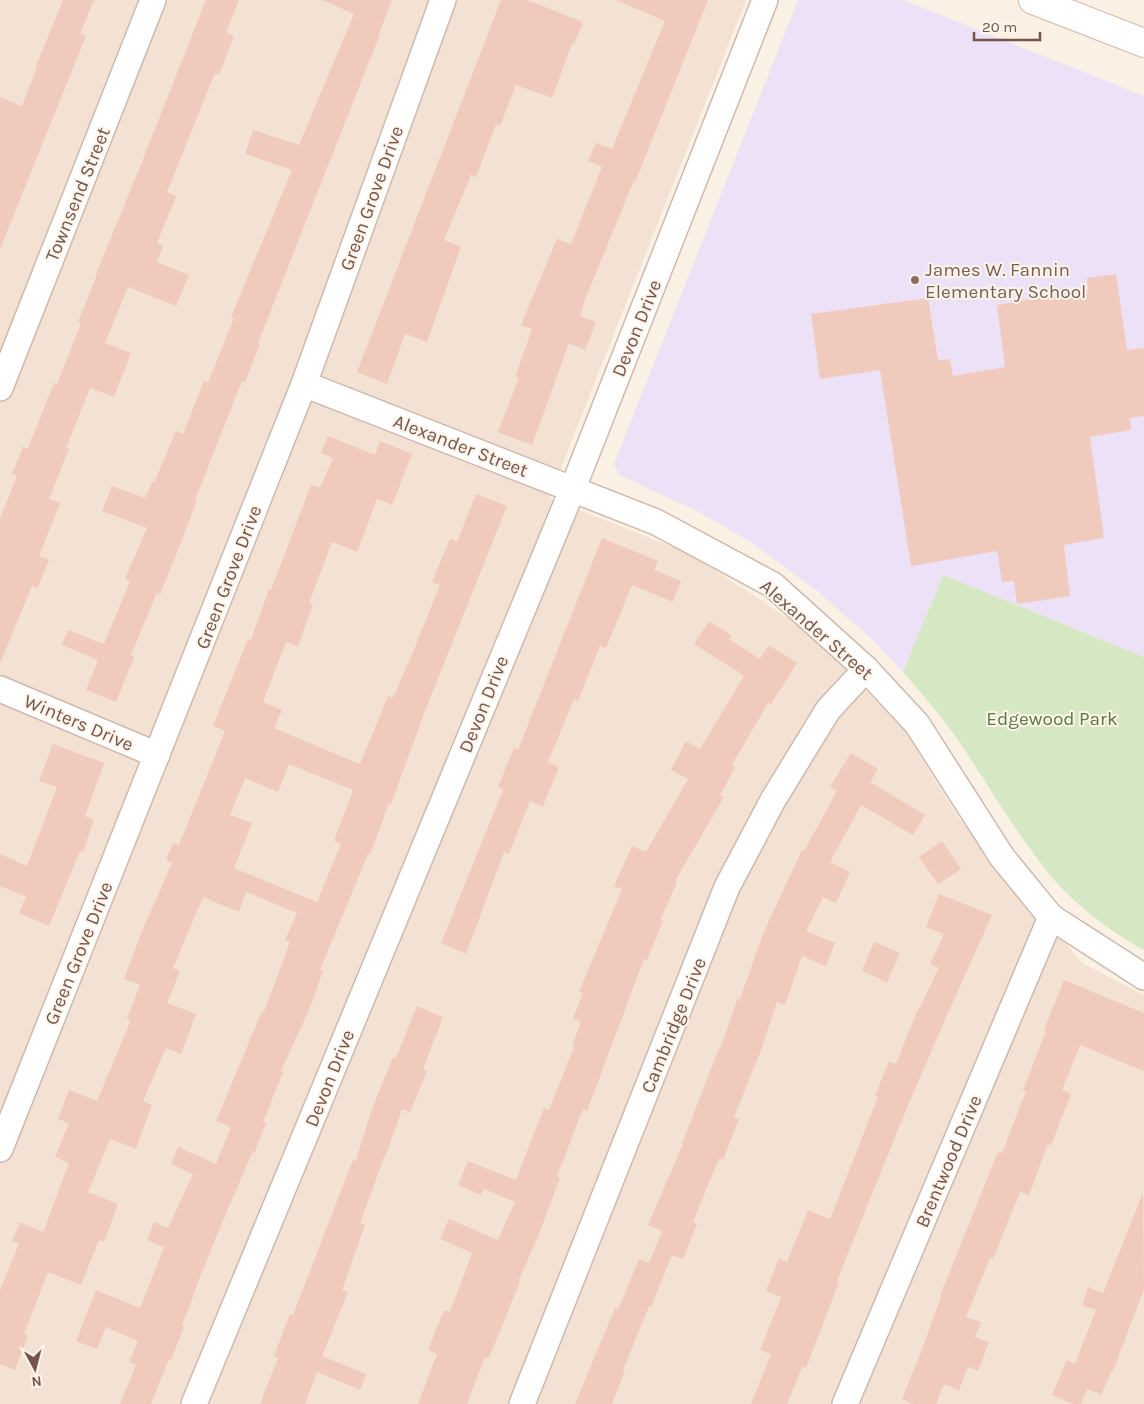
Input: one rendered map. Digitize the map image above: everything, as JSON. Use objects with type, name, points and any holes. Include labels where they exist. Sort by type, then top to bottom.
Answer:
[{"type":"main road","points":[[1033,0],[1144,43]]},
{"type":"street","name":"Townsend Street","points":[[0,388],[153,0]]},
{"type":"street","name":"Green Grove Drive","points":[[0,1149],[304,384],[443,0]]},
{"type":"street","name":"Devon Drive","points":[[194,1404],[573,488],[765,0]]},
{"type":"street","name":"Alexander Street","points":[[304,384],[656,522],[772,585],[866,669],[917,724],[1002,858],[1051,917],[1144,977]]},
{"type":"street","name":"Cambridge Drive","points":[[522,1404],[728,887],[773,800],[828,710],[866,669]]},
{"type":"street","name":"Winters Drive","points":[[0,689],[157,755]]},
{"type":"street","name":"Brentwood Drive","points":[[845,1404],[1051,917]]},
{"type":"shaded area","points":[[0,0],[746,0],[549,498],[690,554],[806,630],[904,730],[960,820],[1082,963],[1144,995],[1144,1404],[0,1404]]},
{"type":"shaded area","name":"James W. Fannin Elementary School","points":[[798,0],[903,0],[1144,96],[1144,657],[943,575],[903,672],[873,640],[816,590],[749,541],[697,511],[619,475],[614,464]]},
{"type":"green space","name":"Edgewood Park","points":[[943,575],[1144,657],[1144,950],[1118,934],[1078,904],[1055,881],[1023,838],[953,734],[903,672]]},
{"type":"building","points":[[63,0],[94,0],[80,34],[86,36],[0,249],[0,97],[22,106]]},
{"type":"building","points":[[206,0],[239,0],[226,32],[234,36],[219,75],[215,73],[167,192],[176,196],[157,243],[163,246],[157,262],[189,275],[176,306],[128,287],[105,343],[131,353],[114,397],[90,388],[66,448],[69,449],[49,499],[60,503],[39,556],[49,560],[38,588],[32,586],[0,663],[0,519],[17,476],[12,474],[23,447],[28,448],[54,383],[57,384],[81,323],[78,322],[96,274]]},
{"type":"building","points":[[322,0],[392,0],[258,343],[260,344],[245,382],[242,381],[160,594],[157,592],[131,655],[134,657],[116,702],[86,690],[98,660],[62,645],[68,630],[104,644],[130,581],[125,579],[147,528],[102,511],[112,486],[145,498],[152,482],[154,483],[176,431],[183,434],[204,381],[208,383],[234,318],[231,317],[292,170],[245,154],[253,130],[299,145],[354,14]]},
{"type":"building","points":[[501,0],[527,0],[583,22],[574,44],[572,43],[552,98],[516,85],[500,126],[496,124],[476,177],[471,175],[444,240],[461,247],[427,342],[405,334],[387,384],[357,372]]},
{"type":"building","points":[[616,0],[708,0],[636,180],[634,180],[584,302],[580,316],[596,322],[585,350],[569,343],[532,445],[498,432],[519,378],[515,377],[532,329],[521,325],[557,239],[571,244],[602,167],[588,161],[596,143],[612,149],[665,21]]},
{"type":"building","points":[[1116,274],[1127,350],[1144,348],[1144,416],[1130,418],[1131,430],[1090,437],[1104,538],[1064,545],[1070,596],[1017,604],[1014,581],[1002,582],[997,551],[911,566],[880,370],[820,379],[811,314],[928,298],[938,360],[950,359],[953,376],[1005,367],[997,305],[1088,290],[1087,278]]},
{"type":"building","points":[[328,436],[375,455],[380,441],[412,454],[392,505],[377,499],[357,552],[332,542],[309,603],[313,604],[298,647],[286,642],[263,702],[282,710],[274,728],[360,764],[388,696],[393,698],[440,585],[432,582],[450,539],[457,542],[476,494],[507,506],[425,711],[391,804],[389,803],[370,855],[368,854],[320,970],[323,971],[311,1005],[281,1071],[283,1072],[263,1122],[266,1123],[200,1277],[171,1360],[169,1359],[151,1404],[120,1404],[136,1365],[129,1362],[138,1341],[106,1327],[97,1349],[76,1341],[96,1290],[140,1308],[164,1247],[147,1240],[154,1222],[168,1228],[193,1174],[171,1164],[178,1147],[216,1164],[231,1127],[216,1121],[262,1011],[264,1012],[290,942],[285,940],[297,913],[246,892],[239,912],[203,897],[173,968],[180,971],[167,1003],[196,1014],[181,1054],[166,1048],[143,1101],[152,1105],[136,1149],[110,1139],[88,1192],[118,1204],[104,1242],[99,1240],[81,1285],[48,1272],[24,1334],[28,1335],[15,1370],[0,1364],[0,1290],[19,1244],[12,1241],[20,1222],[43,1232],[69,1163],[55,1157],[69,1123],[58,1119],[69,1090],[97,1101],[131,1020],[127,1019],[140,985],[124,979],[142,931],[172,863],[166,860],[173,843],[179,845],[225,731],[213,726],[248,639],[251,640],[269,589],[271,590],[311,485],[320,488],[333,458],[321,453]],"holes":[[[289,764],[353,790],[334,841],[341,844],[317,902],[234,868],[252,823],[230,815],[245,778],[278,792]]]},
{"type":"building","points":[[602,538],[658,561],[654,570],[681,581],[673,602],[632,585],[606,648],[600,646],[578,701],[574,699],[548,762],[559,767],[543,806],[530,801],[509,854],[504,852],[466,954],[441,943],[503,790],[498,787],[514,748],[518,750]]},
{"type":"building","points":[[709,621],[732,636],[729,639],[760,659],[769,645],[797,663],[771,704],[768,703],[732,765],[735,767],[720,796],[724,797],[675,881],[677,882],[660,920],[663,921],[647,960],[644,959],[587,1111],[583,1109],[557,1176],[560,1178],[506,1317],[488,1359],[485,1357],[467,1404],[418,1404],[437,1354],[428,1350],[444,1310],[450,1312],[472,1253],[440,1239],[449,1219],[498,1240],[515,1202],[484,1189],[481,1195],[458,1185],[468,1161],[516,1180],[544,1108],[549,1110],[574,1047],[572,1046],[581,1022],[573,1018],[583,993],[579,992],[622,889],[614,886],[632,846],[646,852],[688,779],[671,770],[686,741],[700,749],[744,676],[694,644]]},
{"type":"building","points":[[53,744],[104,763],[85,816],[94,820],[83,852],[80,851],[49,926],[19,913],[26,897],[0,886],[0,854],[27,866],[57,787],[39,781]]},
{"type":"building","points":[[851,753],[878,769],[870,782],[925,815],[913,835],[861,805],[830,862],[850,872],[836,903],[823,897],[806,931],[835,943],[826,966],[802,956],[785,1005],[777,1002],[761,1050],[734,1117],[739,1119],[723,1160],[719,1158],[693,1222],[697,1224],[683,1259],[672,1255],[623,1370],[625,1371],[612,1404],[575,1404],[615,1308],[618,1310],[639,1259],[649,1263],[662,1231],[648,1225],[683,1144],[738,998],[740,999],[763,934],[802,850],[804,851],[837,791],[830,787]]},
{"type":"building","points":[[942,841],[961,869],[938,884],[919,857]]},
{"type":"building","points":[[939,894],[992,915],[906,1110],[837,1281],[839,1282],[806,1368],[802,1367],[787,1404],[751,1404],[771,1354],[760,1350],[781,1297],[766,1291],[779,1258],[787,1262],[808,1210],[830,1219],[878,1097],[875,1096],[889,1061],[896,1064],[917,1011],[939,968],[930,964],[944,934],[926,927]]},
{"type":"building","points":[[874,942],[900,953],[887,982],[862,971]]},
{"type":"building","points":[[1064,980],[1144,1013],[1144,1071],[1080,1045],[1062,1090],[1071,1094],[1051,1145],[1048,1144],[1029,1195],[1020,1192],[993,1259],[990,1258],[966,1317],[981,1322],[975,1337],[989,1342],[978,1371],[968,1367],[959,1390],[944,1384],[936,1404],[913,1404],[902,1399],[940,1296],[998,1152],[1002,1153],[1026,1091],[1023,1090]]},
{"type":"building","points":[[417,1006],[443,1017],[423,1069],[427,1071],[410,1112],[402,1109],[360,1223],[365,1225],[342,1290],[348,1292],[322,1356],[366,1374],[360,1390],[317,1372],[305,1404],[260,1404],[278,1358],[274,1356],[290,1314],[293,1315],[353,1160],[356,1160],[372,1109],[393,1057],[396,1058]]},
{"type":"building","points":[[1143,1193],[1144,1289],[1113,1371],[1101,1395],[1087,1389],[1081,1404],[1073,1404],[1052,1395],[1067,1360],[1075,1364],[1096,1310],[1082,1305],[1088,1287],[1103,1293]]},
{"type":"place","name":"James W. Fannin Elementary School","points":[[915,280]]}]
